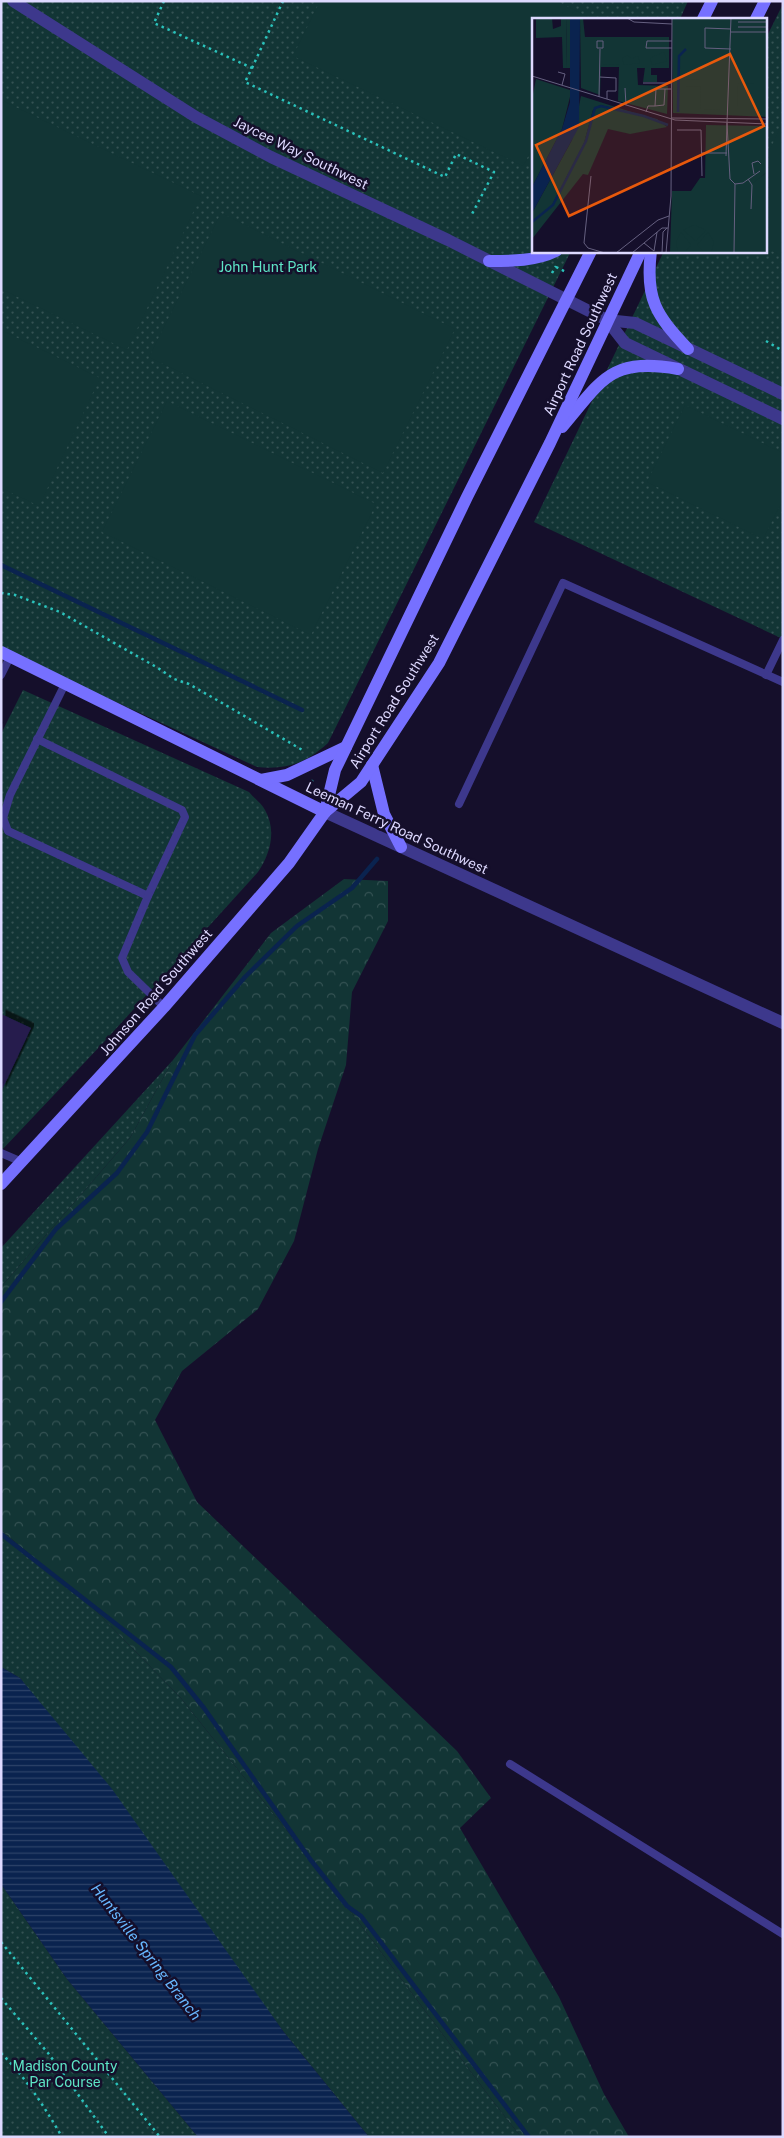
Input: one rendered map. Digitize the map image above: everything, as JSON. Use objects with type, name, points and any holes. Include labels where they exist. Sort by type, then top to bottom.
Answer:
[{"type":"street","name":"Jaycee Way Southwest","points":[[13,1],[196,118],[271,157],[608,320]]},
{"type":"street","points":[[704,18],[712,1]]},
{"type":"street","points":[[756,18],[765,1]]},
{"type":"street","points":[[489,261],[514,261],[546,256],[554,252]]},
{"type":"street","name":"Airport Road Southwest","points":[[325,812],[335,770],[591,252]]},
{"type":"street","name":"Airport Road Southwest","points":[[325,812],[361,782],[439,663],[550,443],[641,252]]},
{"type":"street","points":[[651,252],[648,274],[656,311],[668,328],[688,348]]},
{"type":"street","points":[[608,320],[634,323],[783,394]]},
{"type":"street","points":[[608,320],[625,343],[783,419]]},
{"type":"street","points":[[550,443],[595,386],[612,373],[628,367],[654,364],[678,369]]},
{"type":"street","name":"Leeman Ferry Road Southwest","points":[[6,654],[325,812],[783,1023]]},
{"type":"street","points":[[261,780],[287,775],[346,747]]},
{"type":"street","points":[[372,765],[384,814],[401,847]]},
{"type":"street","name":"Johnson Road Southwest","points":[[1,1184],[164,1007],[289,862],[325,812]]},
{"type":"lane","points":[[459,804],[563,583],[783,682]]},
{"type":"lane","points":[[766,675],[783,640]]},
{"type":"lane","points":[[1,675],[6,654]]},
{"type":"lane","points":[[65,684],[10,795],[4,818],[8,831],[148,896]]},
{"type":"lane","points":[[37,739],[182,810],[185,817],[148,896],[122,958],[128,972],[164,1007]]},
{"type":"lane","points":[[1,1153],[22,1162]]},
{"type":"lane","points":[[510,1764],[783,1934]]},
{"type":"path","points":[[164,1],[154,23],[252,68]]},
{"type":"path","points":[[283,1],[245,82],[445,177],[456,154],[494,172],[472,214]]},
{"type":"path","points":[[556,267],[567,272]]},
{"type":"path","points":[[766,341],[783,350]]},
{"type":"path","points":[[1,593],[15,595],[60,612],[174,679],[224,704],[305,752]]},
{"type":"path","points":[[305,789],[314,779]]},
{"type":"path","points":[[1,1942],[160,2137]]},
{"type":"path","points":[[1,1998],[48,2053],[109,2137]]},
{"type":"path","points":[[1,2053],[23,2075],[62,2137]]},
{"type":"green space","name":"John Hunt Park","points":[[1,1],[688,1],[680,18],[532,18],[532,252],[571,252],[328,743],[312,756],[296,764],[268,768],[257,767],[1,649]]},
{"type":"green space","points":[[320,1],[556,1],[591,18],[532,18],[532,149],[523,166],[293,56]]},
{"type":"green space","points":[[783,4],[783,639],[534,522],[664,252],[766,252],[766,38]]},
{"type":"green space","points":[[1,100],[201,196],[127,350],[1,289]]},
{"type":"green space","points":[[783,122],[783,256],[766,248],[766,158]]},
{"type":"green space","points":[[221,213],[455,329],[383,473],[149,357]]},
{"type":"green space","points":[[1,330],[100,378],[39,506],[1,488]]},
{"type":"green space","points":[[167,401],[376,504],[311,635],[102,532]]},
{"type":"green space","points":[[685,405],[783,453],[783,500],[763,539],[647,482]]},
{"type":"green space","points":[[23,690],[249,792],[265,810],[271,826],[271,834],[269,850],[258,872],[103,1043],[1,1151],[1,734]]},
{"type":"green space","points":[[344,879],[388,881],[388,921],[352,992],[346,1065],[318,1149],[294,1241],[258,1309],[182,1371],[155,1420],[197,1502],[457,1751],[491,1798],[460,1828],[559,1997],[604,2094],[629,2137],[521,2137],[339,1896],[180,1697],[89,1604],[1,1530],[1,1287],[130,1138],[173,1060],[271,933]]},
{"type":"green space","points":[[173,1060],[130,1138],[1,1287],[1,1248]]},
{"type":"green space","points":[[1,1530],[89,1604],[180,1697],[339,1896],[521,2137],[369,2137],[283,2031],[20,1678],[1,1667]]},
{"type":"green space","name":"Madison County Par Course","points":[[1,1884],[67,1979],[198,2137],[1,2137]]},
{"type":"water","name":"Huntsville Spring Branch","points":[[1,1667],[20,1678],[112,1789],[283,2031],[369,2137],[198,2137],[67,1979],[1,1884]]},
{"type":"building","points":[[1,1014],[31,1028],[1,1092]]},
{"type":"waterway","points":[[1,565],[302,710]]},
{"type":"waterway","points":[[1,1302],[56,1229],[117,1173],[147,1132],[195,1035],[245,977],[297,926],[352,888],[377,859]]},
{"type":"waterway","points":[[1,1534],[171,1667],[204,1708],[310,1859],[347,1906],[361,1916],[529,2137]]}]
